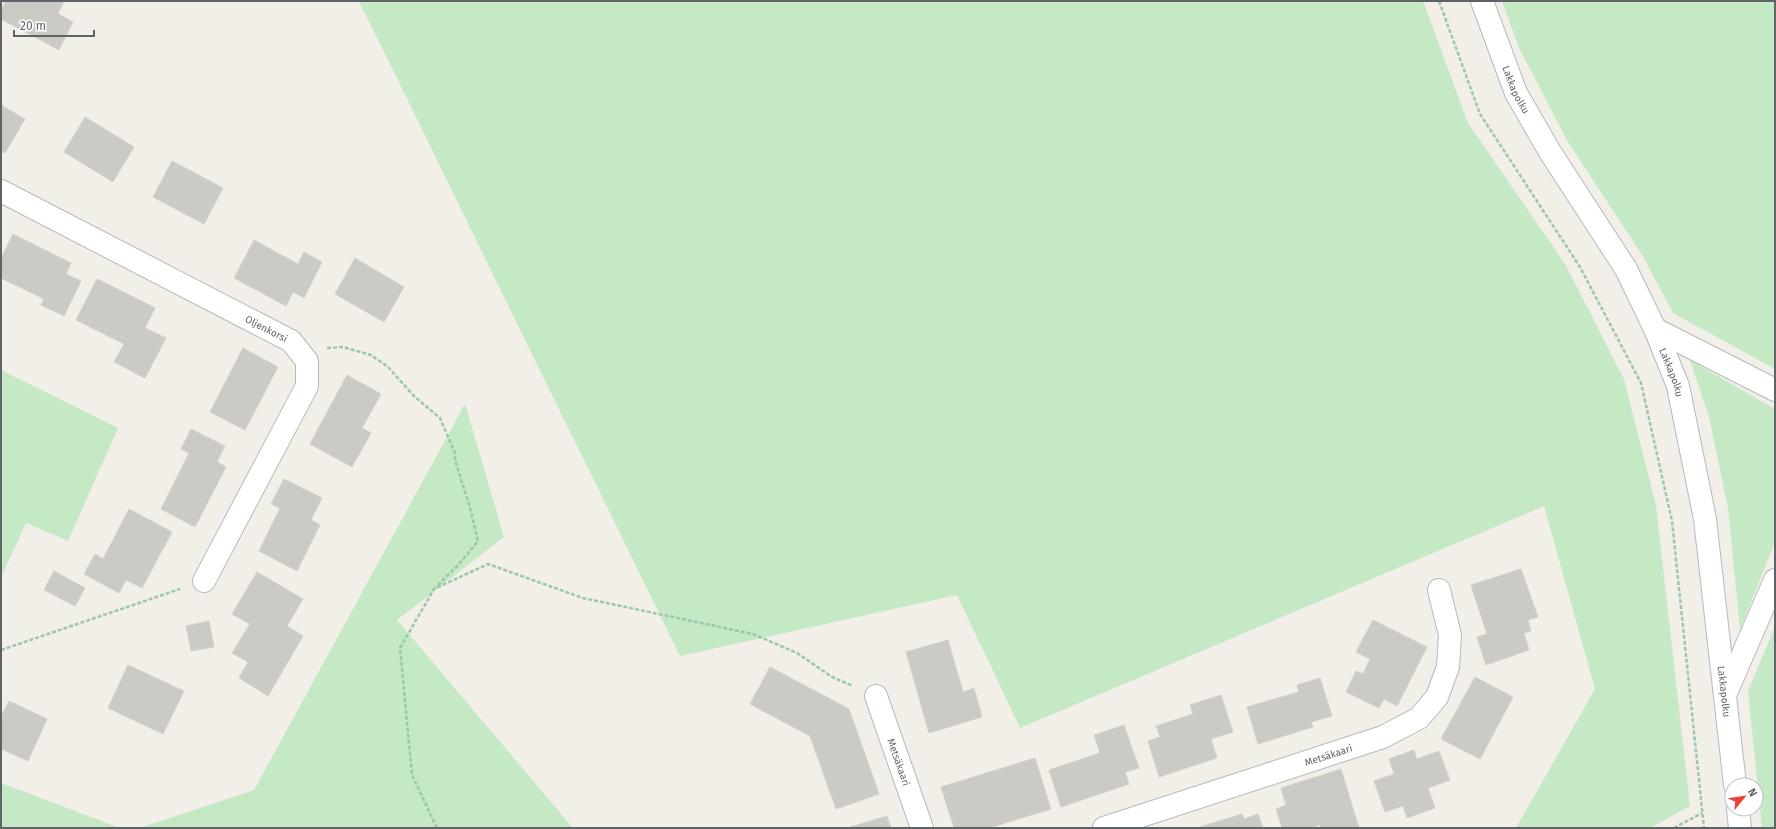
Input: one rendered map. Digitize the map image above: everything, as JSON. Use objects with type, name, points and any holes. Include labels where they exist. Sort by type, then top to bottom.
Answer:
[{"type":"street","name":"Lakkapolku","points":[[1482,1],[1516,93],[1550,152],[1626,269],[1655,329],[1678,386],[1705,519],[1734,777]]},
{"type":"street","name":"Oljenkorsi","points":[[1,191],[291,341],[307,361],[307,386],[204,581]]},
{"type":"street","points":[[1655,329],[1775,390]]},
{"type":"street","points":[[1725,694],[1775,580]]},
{"type":"street","name":"Metsäkaari","points":[[1104,828],[1384,738],[1419,718],[1437,697],[1448,667],[1450,635],[1439,590]]},
{"type":"street","name":"Metsäkaari","points":[[876,696],[922,828]]},
{"type":"street","points":[[1739,817],[1740,828]]},
{"type":"path","points":[[1439,1],[1480,114],[1580,266],[1641,383],[1672,521],[1704,828]]},
{"type":"path","points":[[343,347],[371,355],[388,367],[414,396],[440,418],[455,453],[455,460],[470,508],[478,541],[460,563],[434,589],[400,648],[412,775],[437,828]]},
{"type":"path","points":[[434,589],[488,564],[583,598],[753,634],[797,653],[832,677],[876,696]]},
{"type":"path","points":[[1,650],[204,581]]},
{"type":"path","points":[[1674,828],[1702,813]]},
{"type":"green space","points":[[359,1],[1423,1],[1468,123],[1565,264],[1624,379],[1656,505],[1690,806],[1650,828],[1516,828],[1595,689],[1544,506],[1020,728],[957,595],[680,656]]},
{"type":"green space","points":[[1502,1],[1775,1],[1775,369],[1673,313],[1644,258],[1568,142],[1519,48]]},
{"type":"green space","points":[[1690,360],[1775,409],[1775,542],[1740,630],[1728,508],[1709,417]]},
{"type":"green space","points":[[1,370],[118,428],[68,541],[26,523],[1,577]]},
{"type":"green space","points":[[465,404],[504,537],[397,620],[573,828],[140,828],[254,790]]},
{"type":"green space","points":[[1775,627],[1775,828],[1762,828],[1761,817],[1764,817],[1764,777],[1757,777],[1748,691]]},
{"type":"green space","points":[[1,783],[120,828],[1,828]]},
{"type":"building","points":[[6,1],[64,1],[58,14],[73,22],[59,50],[1,19],[1,10]]},
{"type":"building","points":[[1,105],[25,119],[5,153],[1,151]]},
{"type":"building","points":[[85,117],[134,147],[113,182],[64,152]]},
{"type":"building","points":[[172,161],[223,188],[204,224],[153,197]]},
{"type":"building","points":[[13,234],[71,263],[66,274],[81,281],[64,316],[41,305],[44,299],[1,278],[1,258]]},
{"type":"building","points":[[254,240],[298,264],[304,252],[322,262],[304,298],[293,292],[286,306],[234,278]]},
{"type":"building","points":[[355,258],[404,287],[384,322],[335,294]]},
{"type":"building","points":[[97,279],[155,308],[145,328],[166,338],[145,378],[114,362],[124,344],[76,320]]},
{"type":"building","points":[[243,348],[278,367],[245,430],[210,412]]},
{"type":"building","points":[[347,375],[381,394],[362,428],[371,433],[352,467],[310,444]]},
{"type":"building","points":[[191,429],[225,446],[217,462],[226,467],[195,527],[161,509],[189,453],[181,449]]},
{"type":"building","points":[[284,479],[322,498],[311,520],[320,525],[297,571],[259,551],[280,508],[271,504]]},
{"type":"building","points":[[129,509],[172,532],[142,588],[126,580],[119,593],[84,574],[95,554],[103,559]]},
{"type":"building","points":[[1521,569],[1538,617],[1528,620],[1531,631],[1524,633],[1529,650],[1486,665],[1477,637],[1487,634],[1471,585]]},
{"type":"building","points":[[54,571],[85,588],[75,606],[44,590]]},
{"type":"building","points":[[257,572],[303,599],[287,626],[303,636],[268,696],[239,678],[248,662],[232,653],[250,624],[232,614]]},
{"type":"building","points":[[1373,620],[1427,647],[1397,706],[1384,699],[1379,708],[1346,692],[1356,671],[1363,674],[1370,659],[1356,652]]},
{"type":"building","points":[[209,621],[214,647],[191,651],[186,626]]},
{"type":"building","points":[[948,640],[963,692],[974,688],[982,717],[929,733],[906,652]]},
{"type":"building","points":[[128,665],[184,691],[163,734],[108,708]]},
{"type":"building","points":[[770,667],[849,709],[879,794],[836,809],[810,736],[750,704]]},
{"type":"building","points":[[1475,677],[1513,697],[1480,759],[1441,739]]},
{"type":"building","points":[[1320,678],[1332,716],[1311,722],[1313,727],[1258,744],[1247,707],[1299,692],[1297,685]]},
{"type":"building","points":[[1221,695],[1233,732],[1211,739],[1217,758],[1159,777],[1148,741],[1160,737],[1156,726],[1193,714],[1190,705]]},
{"type":"building","points":[[9,701],[47,719],[28,761],[1,749],[1,717]]},
{"type":"building","points":[[1124,725],[1139,768],[1125,772],[1129,784],[1061,807],[1049,770],[1100,753],[1094,735]]},
{"type":"building","points":[[1414,750],[1417,759],[1439,751],[1450,780],[1428,788],[1435,808],[1407,818],[1403,806],[1385,812],[1374,781],[1394,774],[1389,759]]},
{"type":"building","points":[[1035,758],[1051,809],[989,828],[954,828],[941,787]]},
{"type":"building","points":[[1341,769],[1359,828],[1321,828],[1320,825],[1310,828],[1282,828],[1276,809],[1286,805],[1281,788]]},
{"type":"building","points":[[1242,814],[1244,819],[1258,814],[1263,828],[1197,828]]},
{"type":"building","points":[[887,816],[891,828],[847,828]]}]
